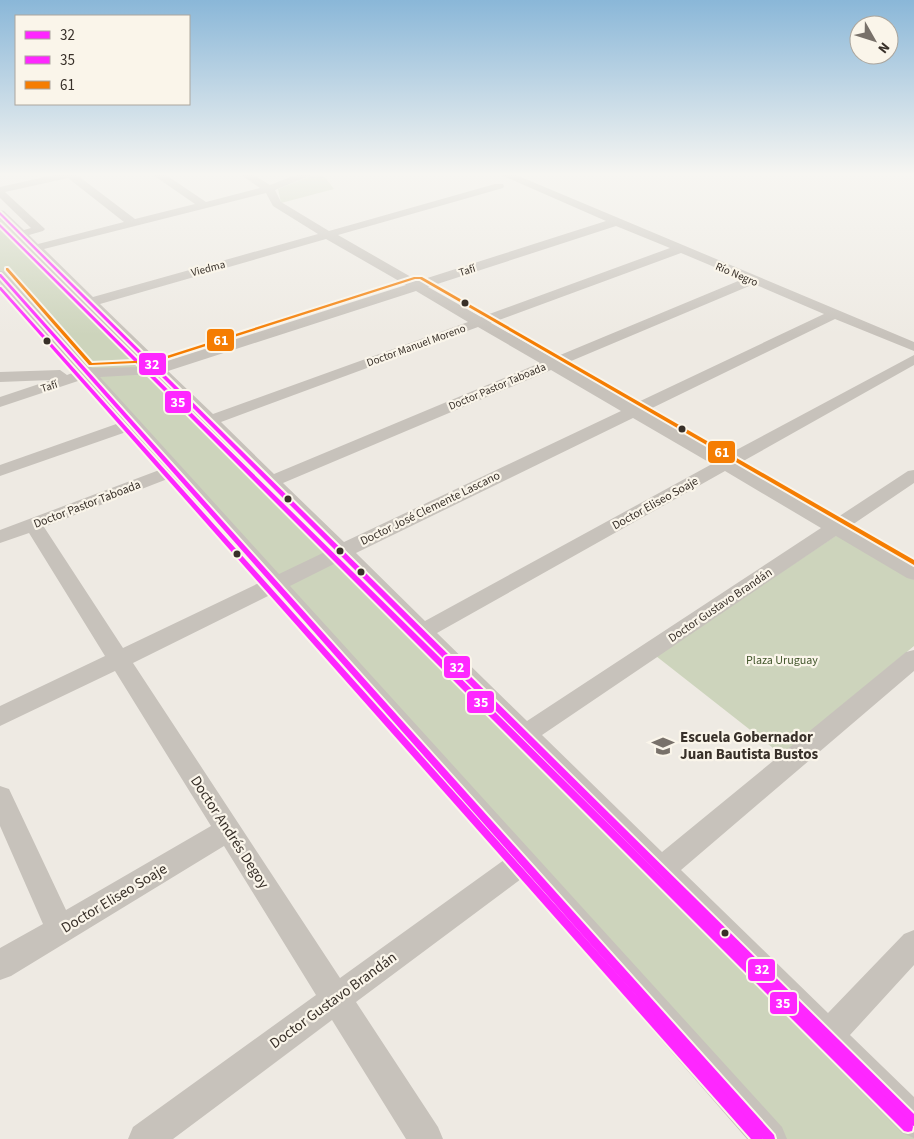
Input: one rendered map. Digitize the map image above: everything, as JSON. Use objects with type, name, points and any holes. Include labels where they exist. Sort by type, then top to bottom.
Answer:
[{"type":"street","points":[[15,228],[914,1121]]},
{"type":"street","points":[[21,234],[38,228]]},
{"type":"street","points":[[34,248],[112,228]]},
{"type":"street","points":[[316,228],[914,572]]},
{"type":"street","name":"Viedma","points":[[91,302],[352,228]]},
{"type":"street","name":"Tafí","points":[[3,401],[87,373],[156,370],[597,228]]},
{"type":"street","name":"Río Negro","points":[[630,228],[914,348]]},
{"type":"street","name":"Doctor Manuel Moreno","points":[[209,421],[680,250]]},
{"type":"street","points":[[1,277],[770,1139]]},
{"type":"street","name":"Doctor Pastor Taboada","points":[[270,482],[752,280]]},
{"type":"street","name":"Doctor José Clemente Lascano","points":[[0,717],[834,314]]},
{"type":"street","name":"Doctor Eliseo Soaje","points":[[422,632],[914,359]]},
{"type":"street","points":[[5,377],[87,373]]},
{"type":"street","points":[[3,401],[24,387],[24,382],[5,377]]},
{"type":"street","points":[[0,471],[132,424]]},
{"type":"street","name":"Doctor Pastor Taboada","points":[[0,537],[174,471]]},
{"type":"street","name":"Doctor Gustavo Brandán","points":[[526,734],[914,475]]},
{"type":"street","name":"Doctor Andrés Degoy","points":[[33,525],[426,1139]]},
{"type":"street","points":[[660,870],[914,658]]},
{"type":"street","points":[[0,797],[60,930]]},
{"type":"street","name":"Doctor Eliseo Soaje","points":[[0,966],[228,830]]},
{"type":"street","name":"Doctor Gustavo Brandán","points":[[145,1139],[522,862]]},
{"type":"street","points":[[828,1036],[914,944]]},
{"type":"green space","points":[[0,228],[15,228],[914,1121],[914,1139],[770,1139],[0,275]]},
{"type":"green space","name":"Plaza Uruguay","points":[[837,535],[914,580],[914,646],[782,755],[656,656]]},
{"type":"transit line","name":"35","points":[[3,228],[908,1127]]},
{"type":"transit line","name":"32","points":[[15,228],[914,1121]]},
{"type":"transit line","name":"61","points":[[7,269],[91,364],[154,361],[415,278],[421,278],[914,563]]},
{"type":"transit line","name":"32","points":[[0,275],[770,1139]]},
{"type":"transit line","name":"35","points":[[0,288],[758,1139]]},
{"type":"place","name":"Escuela Gobernador Juan Bautista Bustos","points":[[663,746]]}]
